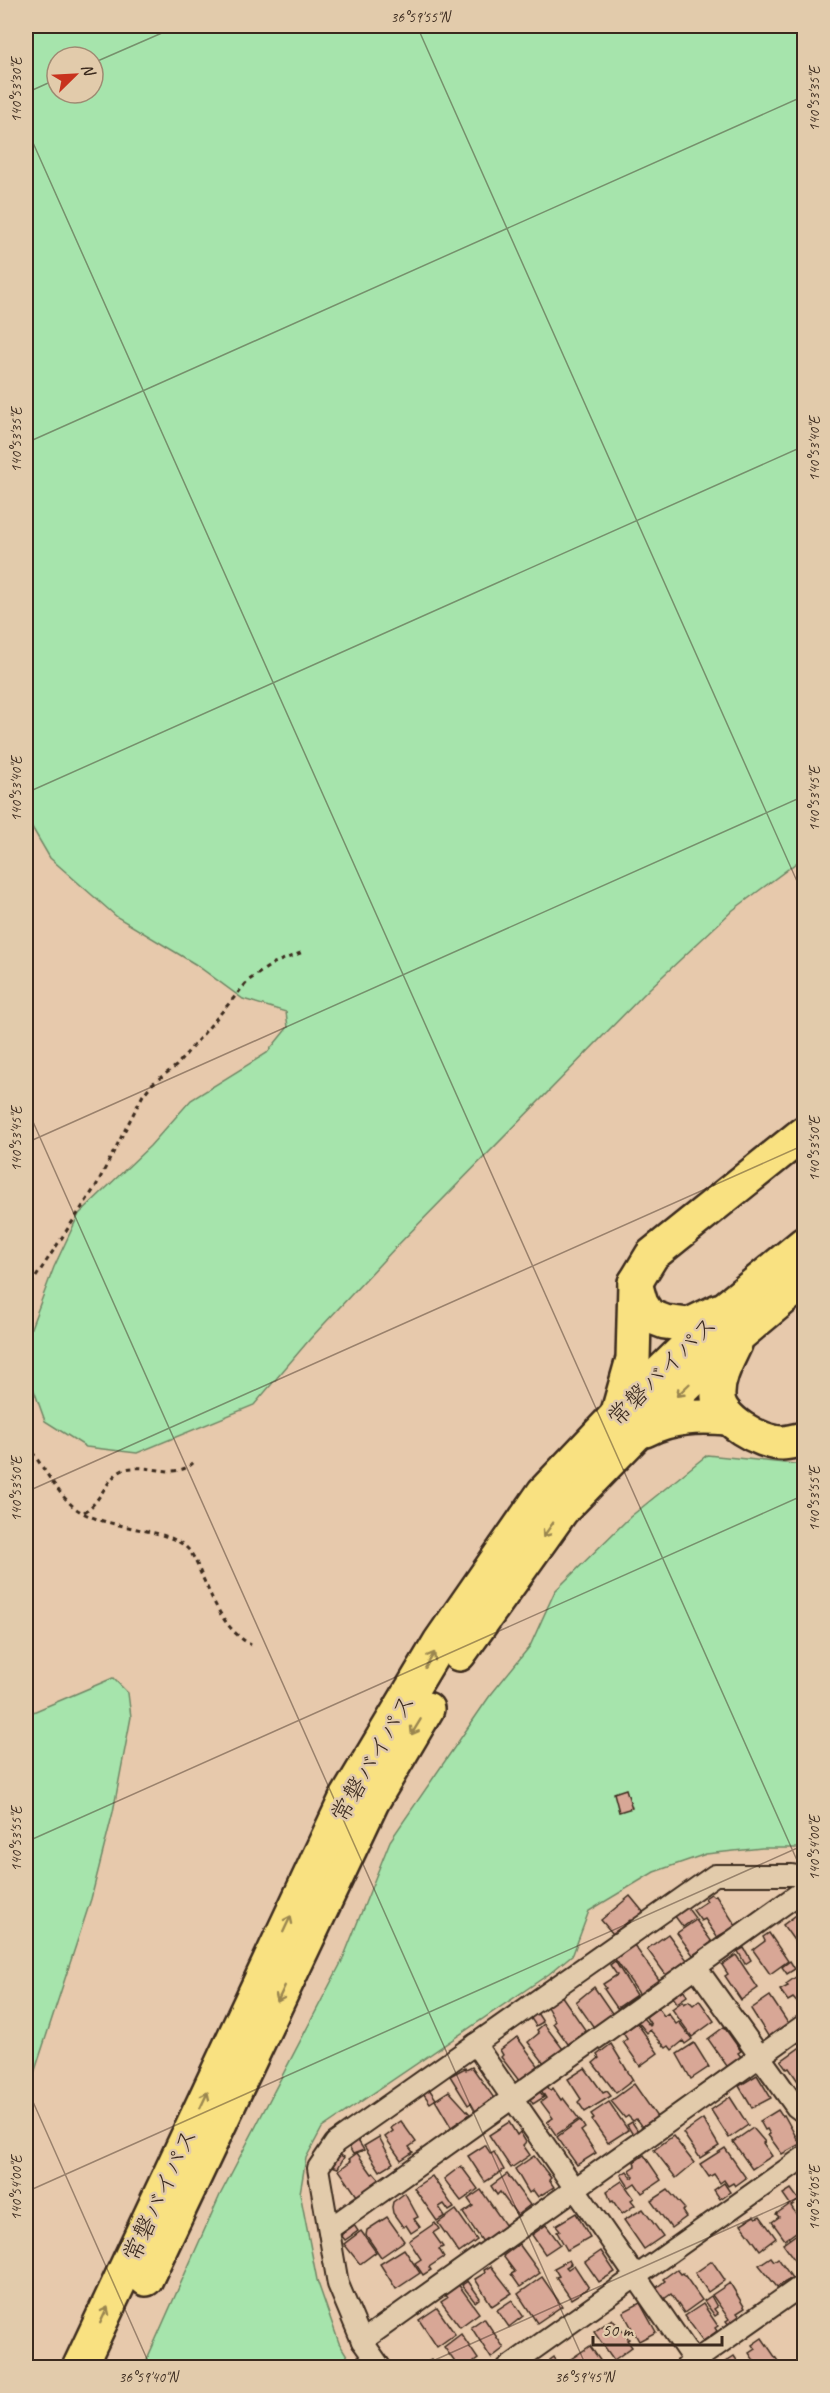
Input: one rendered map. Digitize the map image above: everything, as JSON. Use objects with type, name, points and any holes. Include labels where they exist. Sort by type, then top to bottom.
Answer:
[{"type":"highway","points":[[728,1418],[704,1416],[626,1425],[633,1359],[635,1283],[652,1256],[804,1133]]},
{"type":"highway","name":"常磐バイパス","points":[[79,2367],[345,1801],[440,1642],[544,1492],[626,1425],[732,1321],[804,1244]]},
{"type":"highway","name":"常磐バイパス","points":[[732,1321],[804,1281]]},
{"type":"highway","points":[[635,1283],[641,1304],[649,1316],[665,1322],[689,1325],[732,1321],[718,1399],[728,1418],[752,1434],[781,1443],[804,1438]]},
{"type":"highway","name":"常磐バイパス","points":[[104,2367],[372,1802],[458,1656],[626,1425]]},
{"type":"street","points":[[381,2367],[362,2342],[338,2284],[318,2168],[335,2143],[715,1875],[804,1877]]},
{"type":"street","points":[[329,2229],[804,1890]]},
{"type":"street","points":[[696,1967],[760,2056],[802,2107]]},
{"type":"street","points":[[362,2342],[804,2025]]},
{"type":"street","points":[[475,2044],[636,2276],[690,2364],[804,2284]]},
{"type":"street","points":[[507,2367],[804,2157]]},
{"type":"path","points":[[26,1292],[96,1186],[143,1095],[152,1084],[176,1066],[249,980],[274,963],[303,952]]},
{"type":"path","points":[[26,1446],[66,1499],[82,1512],[118,1526],[155,1534],[183,1545],[193,1557],[227,1624],[238,1637],[251,1645]]},
{"type":"path","points":[[82,1512],[92,1507],[106,1486],[124,1470],[136,1468],[180,1471],[194,1462]]},
{"type":"green space","points":[[26,26],[804,26],[804,857],[733,910],[649,989],[395,1248],[310,1339],[254,1405],[137,1453],[86,1447],[45,1421],[26,1368],[26,1341],[54,1267],[79,1214],[150,1146],[191,1100],[267,1053],[288,1027],[286,1012],[243,999],[195,964],[117,917],[50,858],[26,817]]},
{"type":"green space","points":[[707,1455],[804,1465],[804,1848],[762,1848],[706,1854],[654,1872],[589,1911],[573,1954],[549,1974],[322,2128],[306,2158],[300,2193],[317,2280],[339,2343],[354,2367],[143,2368],[220,2195],[342,1961],[390,1841],[489,1697],[530,1646],[555,1591],[630,1517]]},
{"type":"green space","points":[[113,1678],[128,1693],[131,1717],[113,1812],[91,1899],[26,2098],[26,1715]]},
{"type":"building","points":[[626,1789],[632,1808],[619,1812],[614,1793]]},
{"type":"building","points":[[711,1894],[716,1895],[736,1926],[717,1937],[705,1919],[701,1921],[693,1910],[707,1901],[705,1898]]},
{"type":"building","points":[[630,1896],[644,1913],[632,1923],[630,1920],[613,1934],[601,1920]]},
{"type":"building","points":[[686,1906],[695,1918],[683,1927],[674,1915]]},
{"type":"building","points":[[803,1910],[804,1952],[803,1953],[783,1925]]},
{"type":"building","points":[[696,1920],[712,1942],[693,1955],[677,1933]]},
{"type":"building","points":[[769,1933],[788,1961],[770,1974],[753,1950],[765,1941],[763,1937]]},
{"type":"building","points":[[668,1934],[687,1960],[666,1975],[647,1949]]},
{"type":"building","points":[[634,1945],[660,1981],[640,1995],[615,1959]]},
{"type":"building","points":[[744,1948],[751,1960],[745,1964],[738,1951]]},
{"type":"building","points":[[736,1955],[758,1988],[741,2000],[725,1976],[728,1974],[722,1965]]},
{"type":"building","points":[[615,1961],[636,1995],[617,2008],[603,1984],[617,1975],[610,1965]]},
{"type":"building","points":[[790,1961],[795,1969],[787,1974],[782,1967]]},
{"type":"building","points":[[800,1974],[802,1977],[804,1975],[804,2010],[793,1998],[788,2001],[780,1990],[788,1986],[786,1984]]},
{"type":"building","points":[[594,1987],[614,2016],[595,2029],[576,2002]]},
{"type":"building","points":[[684,1990],[687,1996],[677,2003],[673,1997]]},
{"type":"building","points":[[561,1995],[586,2031],[568,2044],[553,2023],[555,2021],[546,2005]]},
{"type":"building","points":[[770,1996],[790,2026],[770,2039],[751,2009]]},
{"type":"building","points":[[699,2000],[714,2021],[692,2037],[672,2009],[683,2001],[684,2004],[689,2001],[693,2005]]},
{"type":"building","points":[[658,2008],[664,2016],[668,2013],[676,2024],[679,2022],[692,2039],[685,2044],[683,2041],[672,2050],[669,2046],[666,2048],[650,2030],[647,2033],[638,2022],[643,2018],[650,2026],[646,2017]]},
{"type":"building","points":[[537,2013],[543,2022],[536,2026],[530,2017]]},
{"type":"building","points":[[637,2023],[658,2053],[640,2066],[623,2042],[627,2039],[623,2033]]},
{"type":"building","points":[[544,2024],[563,2049],[544,2063],[528,2042],[539,2033],[537,2030]]},
{"type":"building","points":[[724,2027],[741,2051],[738,2053],[743,2059],[729,2069],[708,2039]]},
{"type":"building","points":[[517,2037],[540,2068],[520,2082],[501,2057],[503,2055],[500,2050]]},
{"type":"building","points":[[694,2043],[709,2067],[691,2079],[677,2054]]},
{"type":"building","points":[[611,2044],[633,2080],[616,2093],[593,2063],[599,2058],[597,2055]]},
{"type":"building","points":[[802,2046],[804,2086],[802,2087],[789,2068],[787,2069],[781,2061]]},
{"type":"building","points":[[472,2067],[494,2098],[476,2112],[471,2103],[468,2105],[450,2076]]},
{"type":"building","points":[[585,2068],[603,2093],[607,2091],[611,2096],[585,2112],[578,2102],[581,2099],[568,2079]]},
{"type":"building","points":[[757,2075],[771,2098],[752,2108],[739,2086]]},
{"type":"building","points":[[634,2084],[657,2117],[642,2127],[636,2119],[633,2121],[628,2116],[625,2118],[611,2101]]},
{"type":"building","points":[[547,2086],[550,2090],[553,2088],[561,2100],[563,2098],[579,2119],[556,2135],[547,2122],[553,2118],[541,2102],[546,2098],[541,2090]]},
{"type":"building","points":[[429,2089],[436,2099],[430,2103],[423,2093]]},
{"type":"building","points":[[449,2091],[470,2114],[451,2127],[435,2100]]},
{"type":"building","points":[[540,2092],[544,2097],[533,2104],[530,2099]]},
{"type":"building","points":[[730,2097],[748,2125],[729,2138],[711,2110]]},
{"type":"building","points":[[609,2102],[628,2130],[608,2143],[592,2120],[594,2118],[591,2114]]},
{"type":"building","points":[[778,2110],[782,2116],[784,2115],[800,2144],[782,2154],[760,2121]]},
{"type":"building","points":[[703,2119],[719,2146],[700,2158],[683,2133]]},
{"type":"building","points":[[580,2120],[585,2128],[581,2131],[596,2153],[577,2165],[557,2137]]},
{"type":"building","points":[[401,2121],[416,2142],[409,2147],[413,2152],[401,2160],[385,2137],[393,2131],[391,2128]]},
{"type":"building","points":[[509,2122],[517,2135],[520,2132],[526,2142],[523,2145],[530,2155],[511,2168],[489,2135]]},
{"type":"building","points":[[632,2122],[638,2131],[633,2135],[627,2125]]},
{"type":"building","points":[[753,2128],[765,2142],[763,2143],[772,2156],[752,2169],[733,2142]]},
{"type":"building","points":[[673,2136],[694,2163],[676,2178],[654,2150]]},
{"type":"building","points":[[379,2137],[393,2163],[380,2171],[364,2146]]},
{"type":"building","points":[[357,2139],[364,2150],[353,2154],[349,2147]]},
{"type":"building","points":[[485,2145],[491,2154],[494,2152],[504,2170],[485,2182],[468,2156]]},
{"type":"building","points":[[725,2148],[746,2178],[735,2186],[733,2183],[728,2186],[724,2180],[720,2183],[714,2174],[709,2177],[700,2164]]},
{"type":"building","points":[[357,2153],[372,2174],[374,2173],[380,2180],[357,2196],[339,2170]]},
{"type":"building","points":[[338,2154],[344,2157],[338,2168],[332,2166]]},
{"type":"building","points":[[644,2155],[661,2180],[642,2193],[635,2183],[629,2187],[621,2175],[627,2171],[632,2178],[634,2177],[630,2170],[636,2166],[634,2162]]},
{"type":"building","points":[[534,2156],[551,2178],[549,2180],[554,2187],[538,2197],[533,2190],[529,2193],[515,2169]]},
{"type":"building","points":[[461,2166],[478,2189],[461,2201],[444,2179]]},
{"type":"building","points":[[507,2174],[530,2205],[517,2215],[500,2192],[497,2195],[491,2186]]},
{"type":"building","points":[[432,2176],[454,2208],[449,2211],[444,2204],[439,2207],[445,2216],[437,2221],[414,2188]]},
{"type":"building","points":[[622,2181],[634,2198],[631,2200],[635,2205],[622,2214],[613,2201],[611,2202],[607,2191]]},
{"type":"building","points":[[724,2183],[730,2192],[720,2199],[714,2190]]},
{"type":"building","points":[[791,2189],[799,2200],[791,2206],[804,2226],[785,2240],[772,2222],[779,2217],[776,2214],[790,2204],[783,2194]]},
{"type":"building","points":[[481,2190],[506,2226],[483,2242],[463,2213],[473,2206],[468,2199]]},
{"type":"building","points":[[668,2190],[685,2209],[682,2211],[686,2217],[671,2228],[651,2201]]},
{"type":"building","points":[[405,2193],[418,2217],[414,2219],[420,2227],[411,2233],[406,2225],[403,2227],[393,2213],[392,2207],[393,2202]]},
{"type":"building","points":[[643,2209],[663,2236],[644,2249],[624,2220]]},
{"type":"building","points":[[456,2210],[477,2240],[459,2253],[438,2223]]},
{"type":"building","points":[[576,2213],[590,2237],[567,2250],[557,2232],[560,2230],[556,2225]]},
{"type":"building","points":[[754,2216],[756,2218],[760,2216],[776,2238],[760,2250],[741,2224]]},
{"type":"building","points":[[387,2217],[404,2241],[381,2257],[366,2235],[367,2230]]},
{"type":"building","points":[[435,2223],[439,2229],[433,2233],[443,2247],[439,2249],[444,2257],[429,2267],[431,2270],[423,2275],[415,2263],[421,2259],[409,2241]]},
{"type":"building","points":[[354,2225],[358,2231],[345,2240],[341,2235]]},
{"type":"building","points":[[546,2225],[560,2244],[545,2254],[532,2235]]},
{"type":"building","points":[[361,2231],[376,2252],[360,2264],[344,2244]]},
{"type":"building","points":[[801,2231],[804,2237],[804,2266],[800,2259],[796,2262],[783,2244]]},
{"type":"building","points":[[519,2244],[540,2273],[520,2287],[511,2274],[515,2272],[503,2256]]},
{"type":"building","points":[[404,2249],[420,2273],[396,2289],[380,2264]]},
{"type":"building","points":[[601,2251],[615,2272],[599,2282],[585,2262]]},
{"type":"building","points":[[771,2257],[774,2261],[778,2258],[792,2278],[777,2287],[759,2265]]},
{"type":"building","points":[[569,2260],[571,2264],[566,2267],[568,2269],[574,2265],[589,2288],[571,2299],[556,2277],[559,2276],[554,2268]]},
{"type":"building","points":[[712,2261],[725,2280],[708,2292],[695,2273]]},
{"type":"building","points":[[491,2266],[512,2293],[492,2306],[475,2279]]},
{"type":"building","points":[[677,2269],[681,2274],[683,2273],[702,2300],[684,2313],[671,2294],[664,2299],[656,2288],[665,2281],[663,2279]]},
{"type":"building","points":[[542,2277],[562,2306],[537,2323],[518,2294]]},
{"type":"building","points":[[468,2281],[480,2298],[475,2302],[462,2285]]},
{"type":"building","points":[[730,2283],[745,2308],[737,2313],[741,2318],[730,2326],[726,2321],[729,2319],[712,2295]]},
{"type":"building","points":[[458,2284],[479,2313],[460,2327],[441,2302],[447,2298],[444,2294]]},
{"type":"building","points":[[804,2295],[804,2315],[795,2302]]},
{"type":"building","points":[[711,2296],[717,2307],[714,2309],[718,2314],[715,2316],[704,2301]]},
{"type":"building","points":[[512,2300],[523,2316],[509,2327],[497,2310]]},
{"type":"building","points":[[640,2303],[656,2332],[639,2341],[623,2312]]},
{"type":"building","points":[[703,2304],[718,2326],[715,2328],[717,2331],[703,2341],[685,2316]]},
{"type":"building","points":[[437,2308],[455,2334],[437,2347],[419,2320]]},
{"type":"building","points":[[484,2318],[504,2348],[491,2358],[471,2327]]},
{"type":"building","points":[[612,2319],[629,2339],[627,2340],[632,2347],[614,2360],[594,2332]]},
{"type":"building","points":[[461,2334],[478,2359],[466,2368],[459,2368],[444,2347]]},
{"type":"building","points":[[762,2338],[780,2364],[774,2368],[759,2368],[749,2353],[755,2349],[752,2345]]},
{"type":"building","points":[[590,2346],[604,2366],[577,2368],[571,2359]]},
{"type":"building","points":[[734,2356],[742,2368],[723,2368],[727,2365],[725,2362]]},
{"type":"building","points":[[554,2357],[562,2368],[555,2368],[550,2360]]},
{"type":"building","points":[[431,2360],[436,2368],[414,2368],[422,2362],[424,2364]]}]
